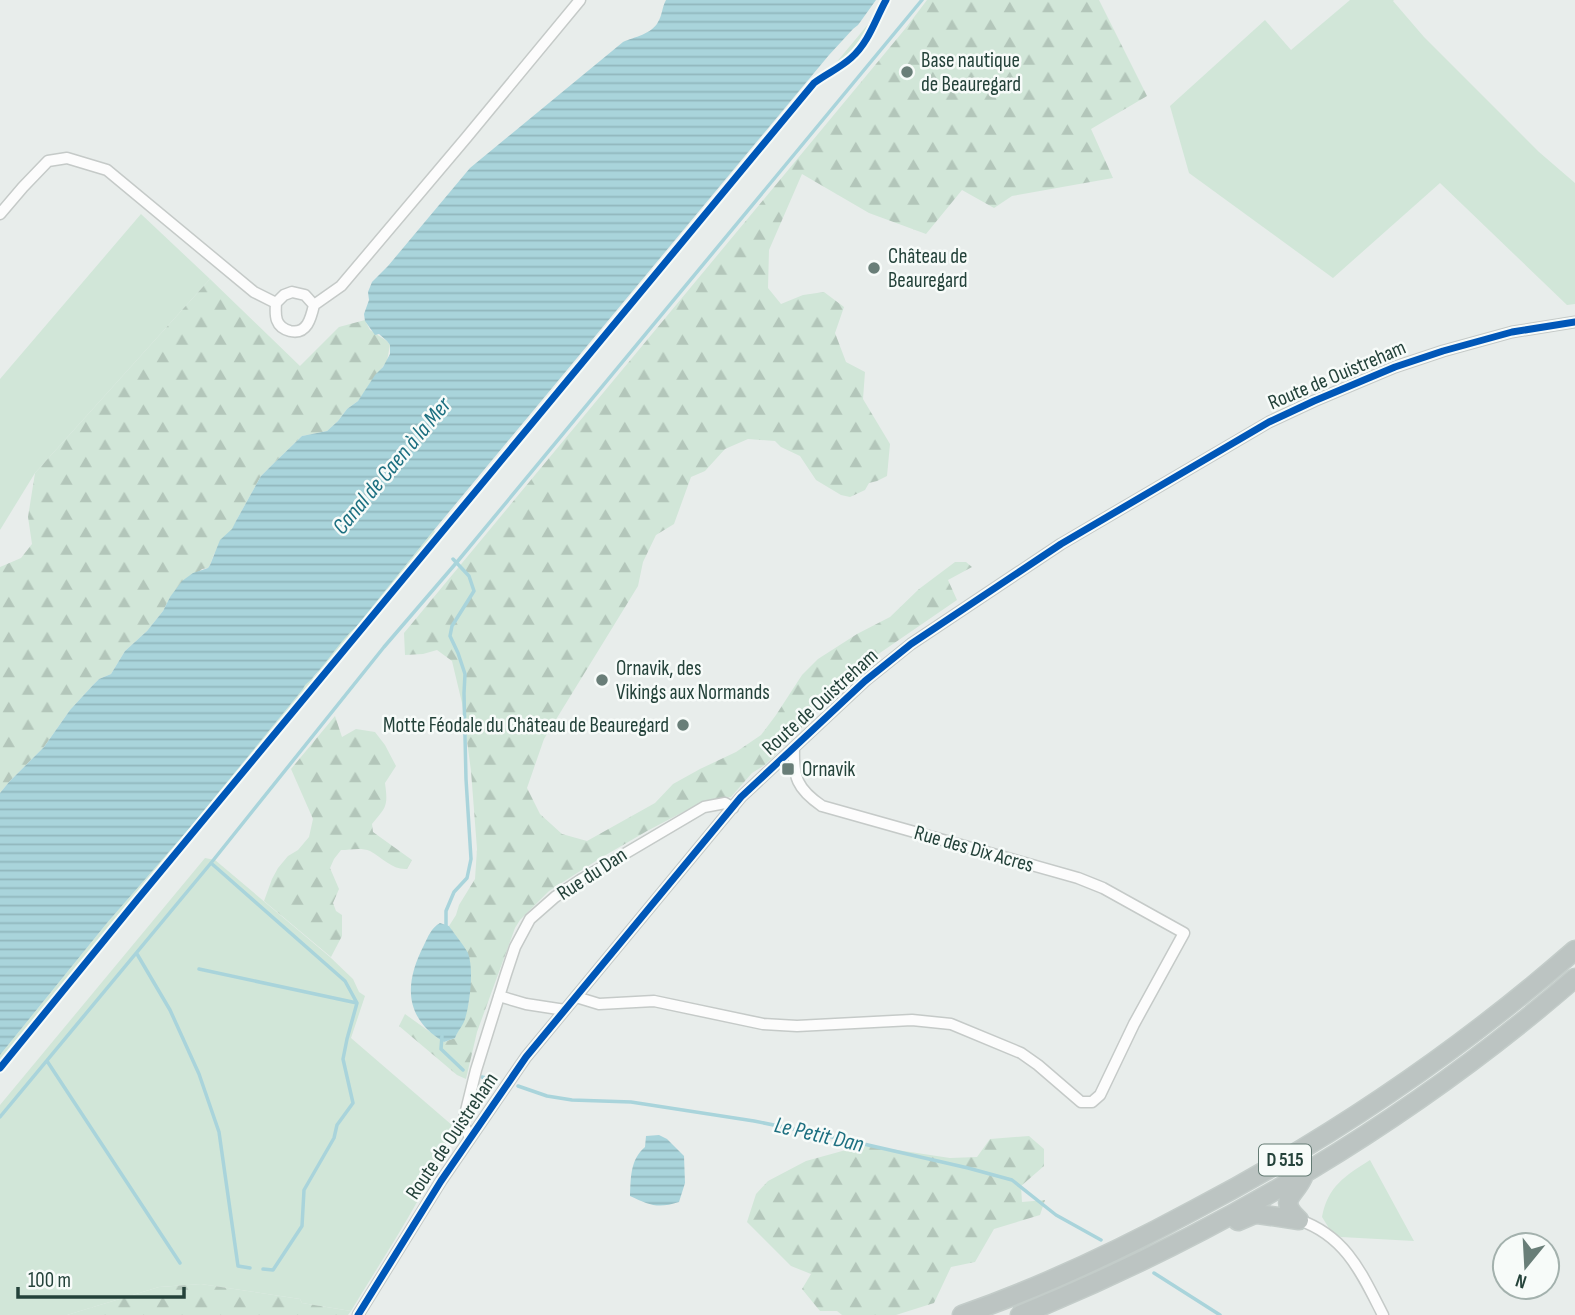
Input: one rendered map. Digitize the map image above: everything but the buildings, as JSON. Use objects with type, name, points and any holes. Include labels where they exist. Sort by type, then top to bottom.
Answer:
[{"type":"highway","name":"D 515","points":[[962,1315],[1047,1282],[1130,1244],[1300,1152],[1451,1050],[1575,950]]},
{"type":"highway","name":"D 515","points":[[1020,1315],[1113,1275],[1220,1221],[1304,1174],[1444,1081],[1575,978]]},
{"type":"highway","points":[[1299,1220],[1290,1210],[1288,1200],[1300,1185],[1304,1174]]},
{"type":"highway","points":[[1220,1221],[1235,1223],[1264,1213],[1299,1220]]},
{"type":"street","points":[[314,305],[305,295],[292,292],[276,303],[275,318],[282,328],[295,332],[303,330],[311,319],[314,305],[341,286],[580,0]]},
{"type":"street","points":[[0,214],[48,161],[67,158],[85,162],[107,170],[254,292],[276,303]]},
{"type":"street","name":"Route de Ouistreham","points":[[358,1315],[441,1181],[526,1057],[741,797],[865,681],[911,644],[1061,544],[1269,422],[1395,367],[1443,351],[1512,332],[1575,322]]},
{"type":"street","name":"Rue des Dix Acres","points":[[576,997],[599,1004],[654,1001],[775,1025],[821,1026],[912,1020],[951,1024],[1021,1053],[1081,1102],[1092,1102],[1100,1095],[1134,1024],[1184,933],[1103,888],[1077,878],[822,806],[808,797],[799,783],[793,765],[794,748]]},
{"type":"street","name":"Rue du Dan","points":[[470,1138],[463,1123],[464,1114],[515,947],[530,919],[582,879],[704,807],[725,803],[733,808]]},
{"type":"street","points":[[499,996],[526,1004],[565,1010]]},
{"type":"street","points":[[1299,1220],[1311,1224],[1338,1242],[1360,1272],[1383,1315]]},
{"type":"green space","points":[[927,0],[1099,0],[1147,96],[1091,129],[1113,178],[1012,196],[994,208],[962,190],[926,234],[869,213],[802,174],[769,250],[768,288],[781,304],[803,295],[824,292],[844,307],[835,333],[846,362],[865,372],[863,399],[890,444],[887,476],[869,483],[865,490],[850,497],[841,495],[816,480],[800,456],[775,441],[748,439],[725,449],[705,471],[691,477],[674,524],[656,535],[643,562],[638,586],[544,739],[527,788],[540,814],[562,834],[587,841],[655,803],[673,784],[736,752],[761,735],[802,675],[818,659],[890,617],[919,589],[955,562],[966,562],[972,567],[948,580],[957,600],[874,657],[824,699],[801,728],[765,765],[752,773],[731,797],[704,801],[647,831],[549,891],[520,920],[477,1032],[466,1079],[457,1075],[399,1026],[405,1014],[444,1042],[455,1038],[469,1002],[470,970],[468,955],[449,926],[475,879],[477,849],[462,703],[452,661],[437,650],[405,655],[404,633]]},
{"type":"green space","points":[[1350,0],[1394,0],[1424,37],[1539,152],[1575,183],[1575,304],[1567,305],[1440,183],[1333,278],[1189,173],[1170,106],[1265,20],[1291,50]]},
{"type":"green space","points":[[870,22],[866,36],[856,50],[830,70]]},
{"type":"green space","points":[[141,214],[210,279],[35,473],[0,530],[0,379]]},
{"type":"green space","points":[[210,279],[300,366],[339,327],[365,320],[370,330],[390,345],[387,361],[358,401],[347,409],[338,421],[327,431],[302,436],[261,476],[235,526],[214,554],[208,568],[202,569],[170,597],[163,611],[147,631],[125,651],[111,674],[93,685],[70,710],[44,747],[0,793],[0,567],[21,558],[32,544],[28,517],[35,473]]},
{"type":"green space","points":[[434,530],[437,536],[0,1063],[0,1055],[107,923],[188,830],[305,684],[356,627]]},
{"type":"green space","points":[[335,716],[342,737],[356,729],[375,732],[385,745],[396,766],[385,783],[385,805],[372,824],[373,832],[412,860],[407,869],[402,869],[392,866],[367,850],[341,850],[330,868],[339,889],[333,903],[336,911],[342,915],[342,936],[331,957],[264,901],[278,868],[309,837],[313,819],[291,769]]},
{"type":"green space","points":[[205,858],[215,860],[353,979],[359,992],[365,996],[351,1038],[453,1126],[443,1150],[407,1220],[351,1311],[302,1303],[300,1299],[201,1284],[159,1287],[67,1315],[0,1315],[0,1105]]},
{"type":"green space","points":[[1029,1136],[1044,1149],[1044,1166],[1021,1186],[1022,1202],[1045,1200],[1040,1215],[994,1229],[975,1262],[951,1267],[934,1303],[896,1315],[842,1315],[837,1311],[820,1311],[802,1289],[811,1274],[791,1266],[747,1222],[756,1194],[768,1181],[806,1161],[864,1145],[950,1158],[977,1157],[990,1139]]},
{"type":"green space","points":[[1370,1160],[1414,1241],[1341,1237],[1332,1233],[1322,1217],[1333,1190],[1345,1177]]},
{"type":"green space","points":[[201,1284],[300,1299],[302,1303],[351,1311],[348,1315],[67,1315],[159,1287]]},
{"type":"water","name":"Canal de Caen à la Mer","points":[[666,0],[876,0],[858,25],[829,55],[759,139],[0,1055],[0,793],[44,747],[70,710],[93,685],[111,674],[125,651],[147,631],[163,611],[182,581],[193,573],[208,568],[220,540],[232,529],[261,476],[302,436],[327,431],[358,401],[383,367],[390,354],[390,345],[379,334],[375,335],[365,321],[364,314],[372,282],[470,168],[623,42],[652,29],[659,20]]},
{"type":"water","points":[[440,923],[449,926],[464,946],[471,968],[470,995],[464,1021],[455,1038],[444,1042],[421,1022],[411,999],[417,959],[432,930]]},
{"type":"water","points":[[659,1135],[684,1156],[685,1183],[679,1202],[659,1206],[630,1196],[632,1169],[636,1157],[645,1147],[646,1136]]},
{"type":"waterway","points":[[0,1117],[211,863],[384,647],[922,0]]},
{"type":"waterway","name":"Le Petit Dan","points":[[446,927],[446,911],[454,892],[467,878],[471,859],[466,779],[465,674],[450,636],[452,626],[474,591],[469,576],[453,559]]},
{"type":"waterway","points":[[211,863],[345,981],[357,1003],[343,1059],[353,1103],[337,1125],[334,1138],[304,1190],[302,1226],[273,1270],[263,1269]]},
{"type":"waterway","points":[[137,954],[170,1010],[199,1074],[219,1132],[238,1266],[250,1268]]},
{"type":"waterway","points":[[199,969],[357,1003]]},
{"type":"waterway","name":"Le Petit Dan","points":[[442,1036],[441,1049],[463,1070]]},
{"type":"waterway","points":[[47,1061],[180,1263]]},
{"type":"waterway","name":"Le Petit Dan","points":[[482,1077],[494,1080]]},
{"type":"waterway","name":"Le Petit Dan","points":[[518,1086],[547,1096],[572,1100],[631,1102],[754,1121],[968,1168],[1012,1180],[1056,1215],[1101,1240]]},
{"type":"waterway","name":"Le Petit Dan","points":[[1154,1273],[1220,1315]]},
{"type":"cycle path","points":[[0,1068],[814,83],[857,52],[886,0]]},
{"type":"cycle path","points":[[358,1315],[441,1181],[526,1057],[741,797],[865,681],[911,644],[1061,544],[1269,422],[1395,367],[1443,351],[1512,332],[1575,322]]},
{"type":"place","name":"Base nautique de Beauregard","points":[[907,72]]},
{"type":"place","name":"Château de Beauregard","points":[[874,268]]},
{"type":"place","name":"Ornavik, des Vikings aux Normands","points":[[602,680]]},
{"type":"place","name":"Motte Féodale du Château de Beauregard","points":[[683,725]]},
{"type":"place","name":"Ornavik","points":[[788,769]]}]
